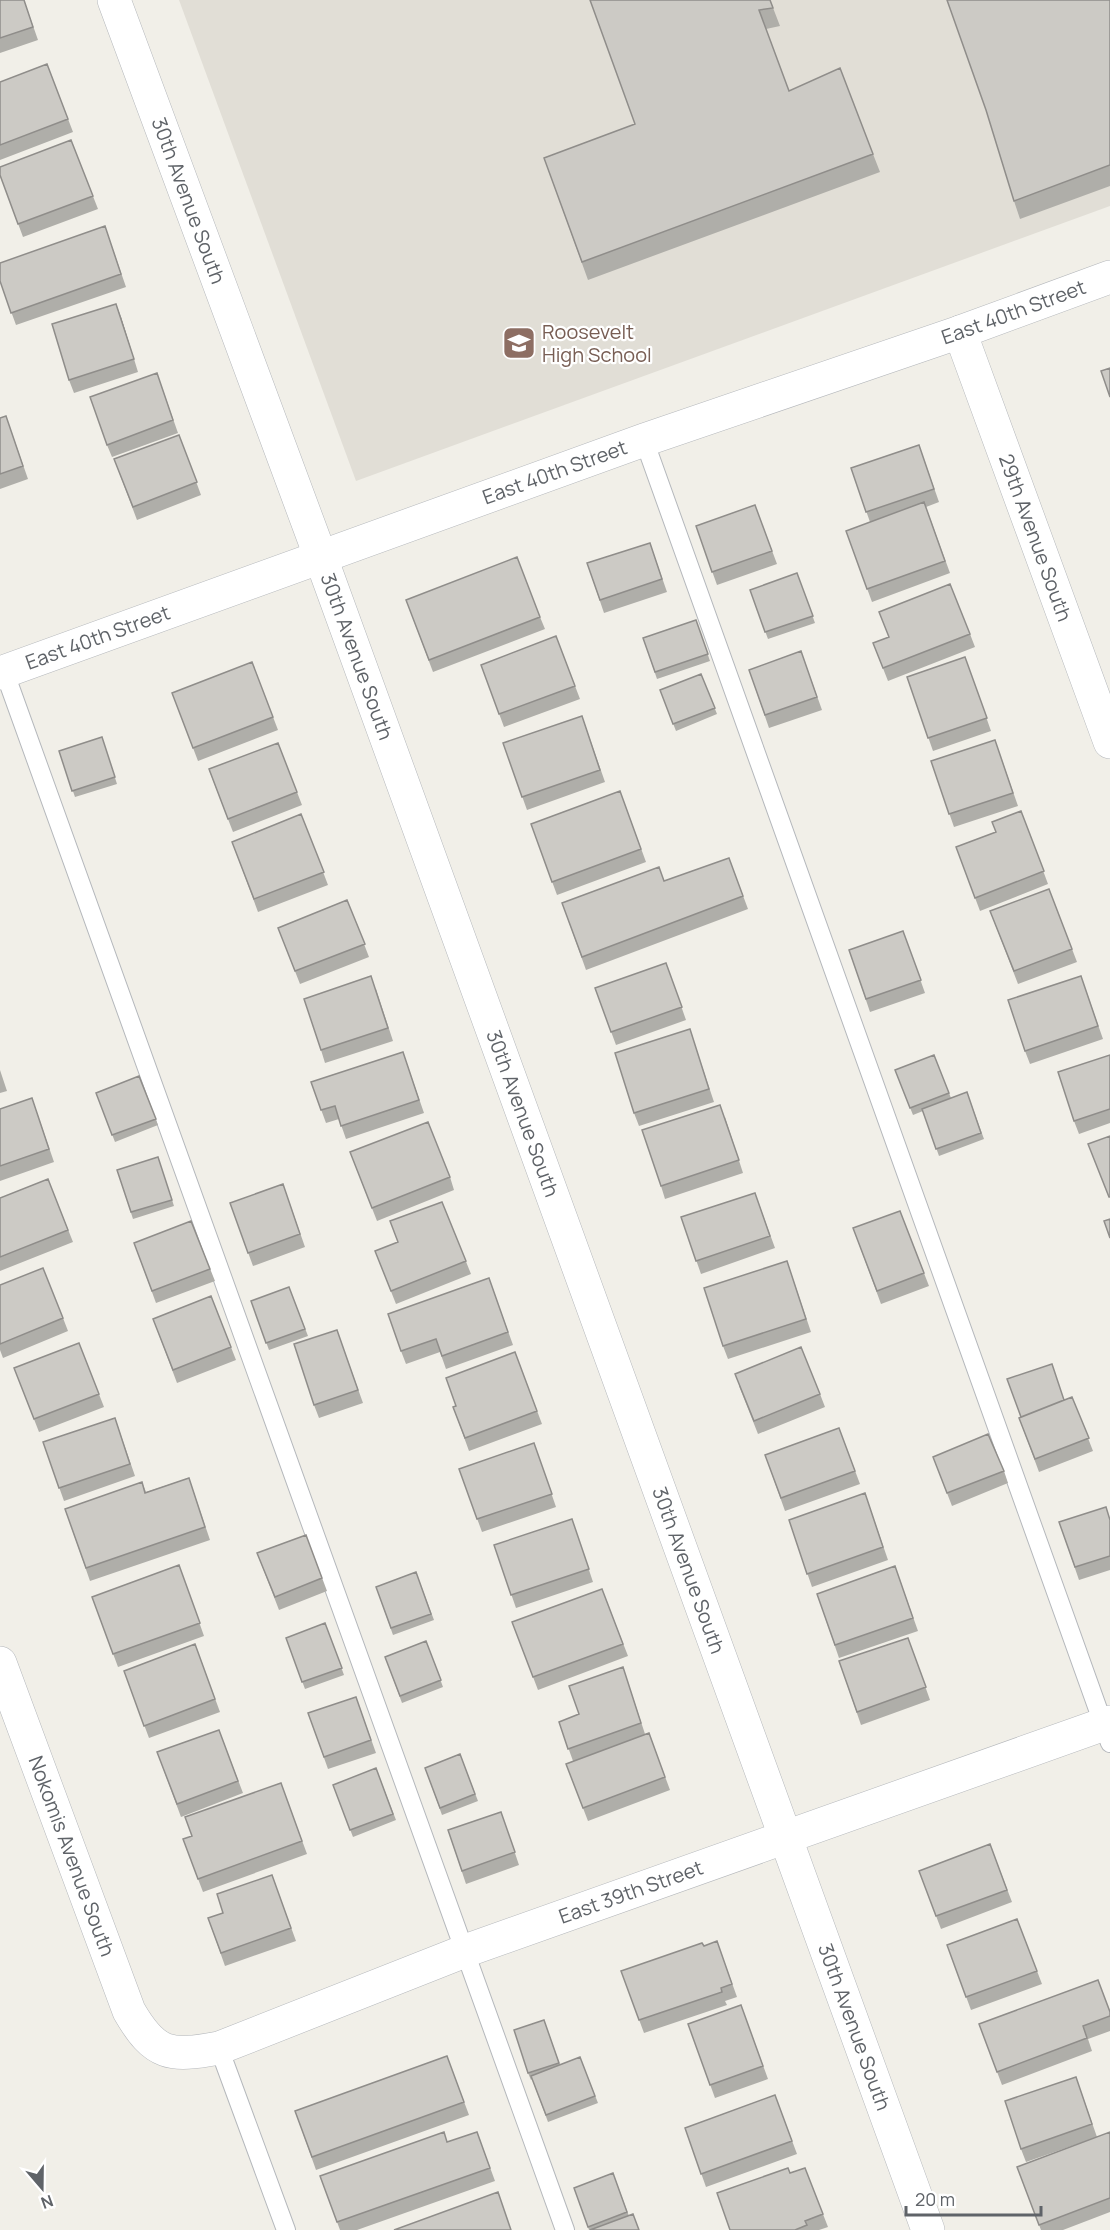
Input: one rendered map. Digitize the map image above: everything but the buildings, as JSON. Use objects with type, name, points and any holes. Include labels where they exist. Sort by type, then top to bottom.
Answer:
[{"type":"street","name":"30th Avenue South","points":[[114,0],[321,558],[928,2230]]},
{"type":"street","name":"East 40th Street","points":[[1,668],[321,558],[644,440],[960,333],[1110,277]]},
{"type":"street","name":"29th Avenue South","points":[[960,333],[1110,742]]},
{"type":"street","name":"Nokomis Avenue South","points":[[0,1663],[129,2011],[151,2044]]},
{"type":"street","name":"East 39th Street","points":[[151,2044],[173,2052],[191,2053],[219,2048],[465,1951],[784,1837],[1108,1730]]},
{"type":"lane","points":[[644,440],[1108,1730]]},
{"type":"lane","points":[[1,668],[565,2230]]},
{"type":"lane","points":[[219,2048],[286,2230]]},
{"type":"shaded area","name":"Roosevelt High School","points":[[179,0],[1110,0],[1110,206],[356,481]]},
{"type":"place","name":"Roosevelt High School","points":[[519,343]]}]
